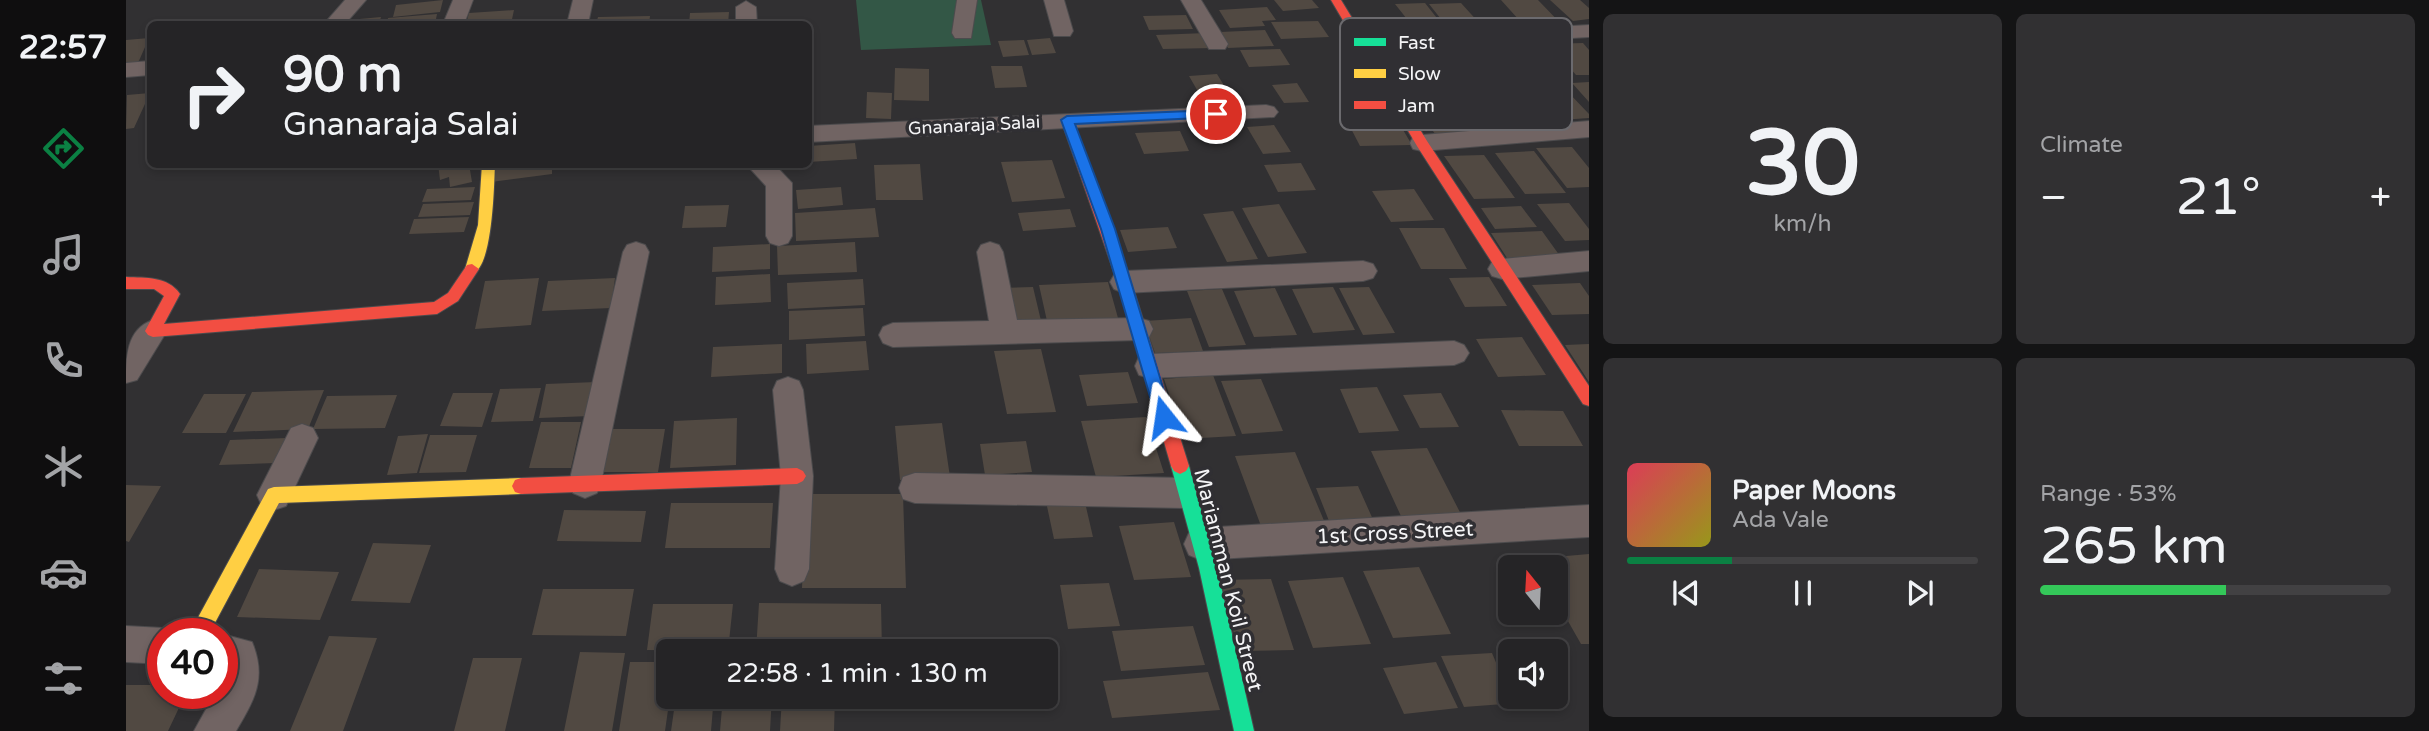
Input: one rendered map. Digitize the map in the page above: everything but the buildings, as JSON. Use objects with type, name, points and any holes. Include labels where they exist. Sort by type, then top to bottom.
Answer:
[{"type":"street","points":[[337,21],[355,0]]},
{"type":"street","points":[[455,21],[463,0]]},
{"type":"street","points":[[579,21],[583,0]]},
{"type":"street","points":[[963,33],[967,0]]},
{"type":"street","points":[[1054,0],[1062,31]]},
{"type":"street","points":[[1191,0],[1217,44]]},
{"type":"street","points":[[1336,0],[1347,18]]},
{"type":"street","points":[[126,70],[147,68]]},
{"type":"street","name":"Gnanaraja Salai","points":[[812,134],[1266,112]]},
{"type":"street","name":"Mariamman Koil Street","points":[[1067,120],[1108,229],[1150,366],[1201,544],[1244,731]]},
{"type":"street","points":[[1414,130],[1589,399]]},
{"type":"street","points":[[1422,143],[1589,130]]},
{"type":"street","points":[[153,331],[437,308],[453,300],[475,266],[487,207],[489,168]]},
{"type":"street","points":[[762,168],[779,183],[779,236]]},
{"type":"street","points":[[585,483],[636,252]]},
{"type":"street","points":[[990,253],[1005,332]]},
{"type":"street","points":[[1502,269],[1589,261]]},
{"type":"street","points":[[1124,282],[1363,271]]},
{"type":"street","points":[[126,283],[148,281],[166,287],[173,294],[153,331],[126,371]]},
{"type":"street","points":[[893,335],[1139,329]]},
{"type":"street","points":[[1150,366],[1454,353]]},
{"type":"street","points":[[788,390],[797,476],[792,569]]},
{"type":"street","points":[[207,618],[302,438]]},
{"type":"street","points":[[274,495],[797,476]]},
{"type":"street","points":[[915,488],[1185,493]]},
{"type":"street","name":"1st Cross Street","points":[[1201,544],[1589,522]]},
{"type":"street","points":[[126,644],[147,645]]},
{"type":"street","points":[[238,655],[243,662],[243,678],[238,687]]},
{"type":"street","points":[[214,731],[226,709]]},
{"type":"green space","points":[[856,0],[981,0],[991,45],[861,50]]},
{"type":"traffic: fast","points":[[1180,466],[1208,568],[1244,731]]},
{"type":"traffic: slow","points":[[472,269],[485,225],[489,168]]},
{"type":"traffic: slow","points":[[207,618],[274,495],[521,486]]},
{"type":"traffic: jam","points":[[1336,0],[1347,18]]},
{"type":"traffic: jam","points":[[1067,120],[1123,278],[1180,466]]},
{"type":"traffic: jam","points":[[1414,130],[1589,399]]},
{"type":"traffic: jam","points":[[126,283],[157,284],[173,294],[153,331],[437,308],[453,297],[472,269]]},
{"type":"traffic: jam","points":[[521,486],[797,476]]},
{"type":"route","points":[[1164,417],[1108,229],[1067,120],[1216,114]]}]
